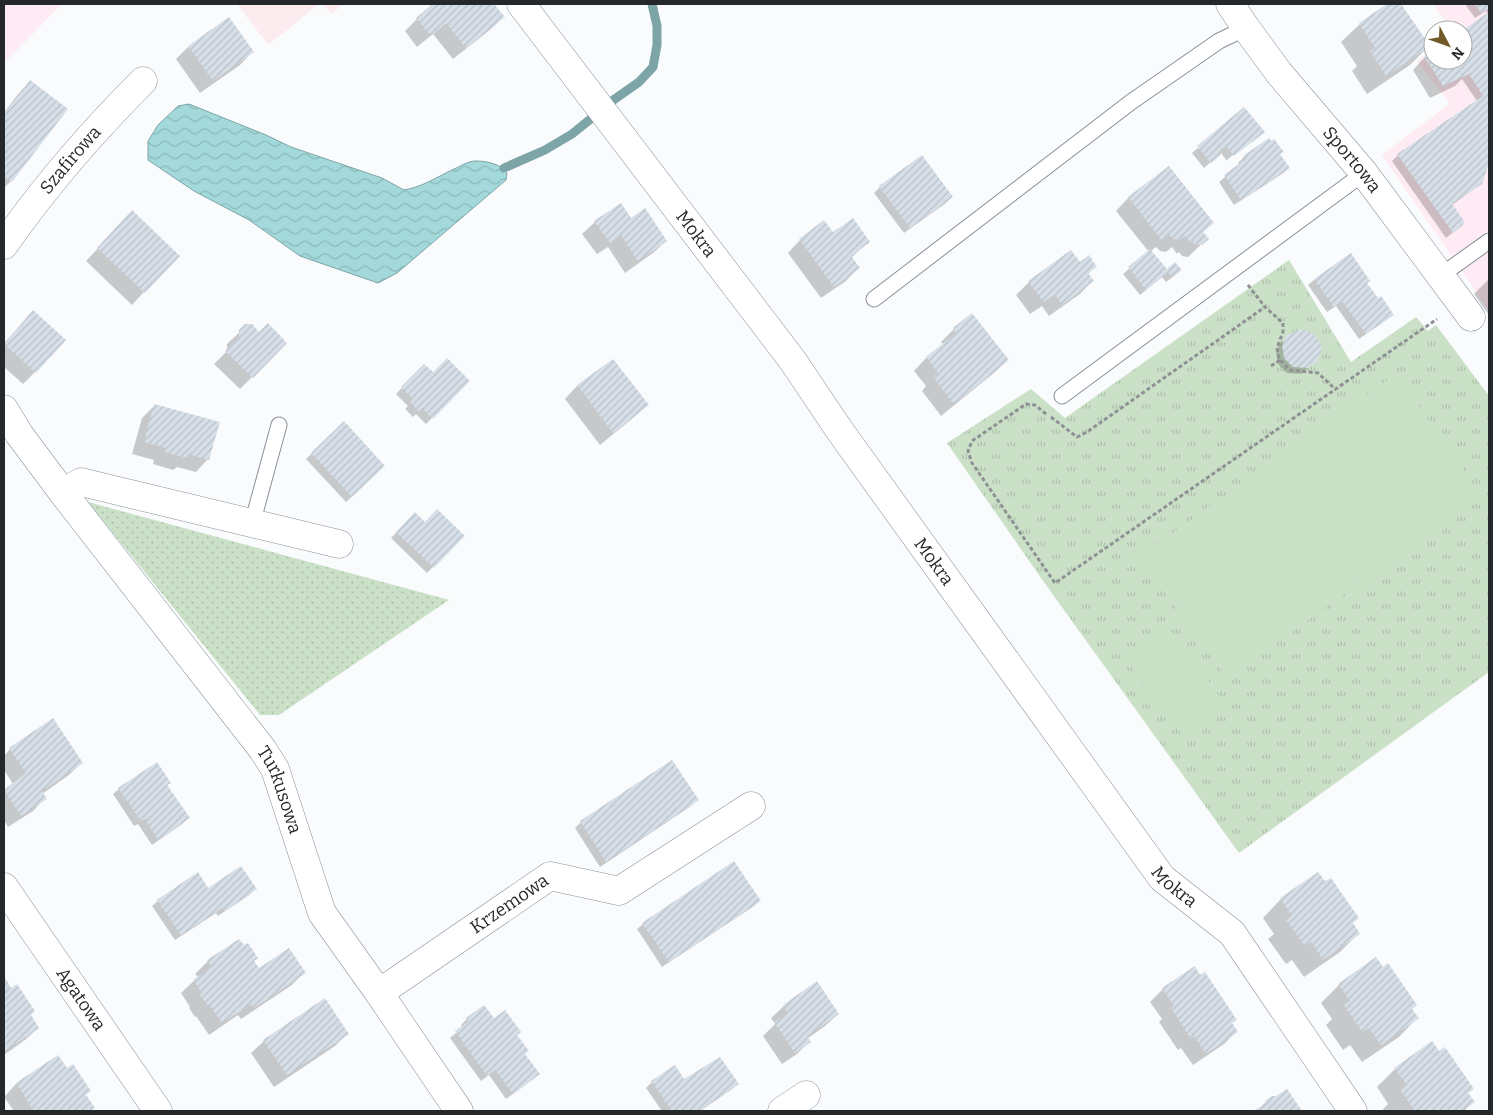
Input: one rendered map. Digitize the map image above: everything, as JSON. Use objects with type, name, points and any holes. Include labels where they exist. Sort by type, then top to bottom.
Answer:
[{"type":"street","name":"Mokra","points":[[521,4],[793,361],[840,431],[1162,878],[1232,933],[1354,1111]]},
{"type":"street","name":"Sportowa","points":[[1230,4],[1279,73],[1364,173],[1465,310]]},
{"type":"street","name":"Szafirowa","points":[[4,245],[28,211],[102,122],[143,80]]},
{"type":"street","name":"Turkusowa","points":[[4,409],[19,434],[63,493],[276,769],[322,913],[459,1111]]},
{"type":"street","points":[[63,493],[81,482],[339,544]]},
{"type":"street","name":"Krzemowa","points":[[379,993],[550,876],[619,891],[751,806]]},
{"type":"street","name":"Agatowa","points":[[4,887],[158,1111]]},
{"type":"street","points":[[782,1111],[806,1095]]},
{"type":"lane","points":[[874,299],[1131,102],[1219,41],[1246,28]]},
{"type":"lane","points":[[1062,396],[1364,173]]},
{"type":"lane","points":[[1440,276],[1489,241]]},
{"type":"lane","points":[[252,524],[278,425]]},
{"type":"path","points":[[1336,390],[1318,373],[1290,370],[1280,360],[1277,348],[1283,332],[1283,323],[1265,307],[1087,432],[1077,437],[1035,405],[1026,404],[972,441],[968,451],[972,463],[1055,583],[1336,390],[1408,340],[1465,310]]},
{"type":"path","points":[[1271,366],[1280,360]]},
{"type":"shaded area","points":[[4,4],[62,4],[4,63]]},
{"type":"shaded area","points":[[237,4],[319,4],[268,45]]},
{"type":"shaded area","points":[[323,4],[344,4],[331,14]]},
{"type":"shaded area","points":[[1433,4],[1489,4],[1489,311],[1382,155],[1450,104],[1424,70],[1473,70],[1473,20],[1444,20]]},
{"type":"shaded area","points":[[1423,56],[1423,69],[1417,61]]},
{"type":"green space","points":[[1289,260],[1351,362],[1416,317],[1428,331],[1436,325],[1489,396],[1489,672],[1239,853],[1046,585],[947,443],[1031,389],[1065,418]]},
{"type":"green space","points":[[1396,374],[1482,496],[1227,678],[1140,556]]},
{"type":"green space","points":[[88,502],[449,600],[279,715],[260,715]]},
{"type":"green space","points":[[1166,624],[1222,700],[1180,732],[1123,656]]},
{"type":"water","points":[[189,104],[291,147],[382,178],[404,190],[423,184],[473,161],[489,162],[501,167],[507,173],[506,180],[397,273],[378,283],[300,256],[249,220],[194,191],[148,160],[148,141],[158,125],[178,106]]},
{"type":"building","points":[[430,4],[494,4],[505,17],[466,48],[446,23],[431,36],[416,18],[432,5]]},
{"type":"building","points":[[1387,4],[1401,4],[1423,36],[1423,51],[1386,76],[1370,51],[1375,48],[1359,23]]},
{"type":"building","points":[[1475,4],[1489,4],[1489,8],[1481,13]]},
{"type":"building","points":[[1489,12],[1489,163],[1482,184],[1452,204],[1464,221],[1463,225],[1453,233],[1397,154],[1483,96],[1469,74],[1443,86],[1433,70],[1473,70],[1473,23]]},
{"type":"building","points":[[229,17],[254,52],[213,81],[188,46]]},
{"type":"building","points":[[30,80],[68,109],[12,182],[4,176],[4,114]]},
{"type":"building","points":[[1244,107],[1265,132],[1234,156],[1226,146],[1219,151],[1221,155],[1211,163],[1197,146]]},
{"type":"building","points":[[1269,138],[1271,141],[1274,139],[1284,152],[1280,154],[1290,168],[1241,200],[1224,175],[1246,159],[1243,156]]},
{"type":"building","points":[[922,155],[953,197],[910,228],[879,186]]},
{"type":"building","points":[[1169,166],[1214,223],[1203,232],[1209,239],[1202,245],[1194,244],[1192,240],[1190,242],[1185,236],[1179,240],[1173,239],[1169,235],[1162,241],[1128,197]]},
{"type":"building","points":[[621,203],[631,218],[645,208],[667,241],[638,261],[621,235],[610,243],[594,221]]},
{"type":"building","points":[[132,210],[180,256],[145,293],[97,248]]},
{"type":"building","points":[[853,218],[870,242],[851,256],[860,268],[834,287],[799,239],[824,220],[833,232]]},
{"type":"building","points":[[1150,249],[1167,269],[1175,262],[1182,270],[1173,277],[1168,272],[1146,290],[1128,267]]},
{"type":"building","points":[[1071,250],[1080,262],[1089,255],[1097,267],[1088,273],[1094,281],[1062,305],[1055,295],[1043,302],[1028,281]]},
{"type":"building","points":[[1351,253],[1370,281],[1367,283],[1378,298],[1381,296],[1394,315],[1366,334],[1342,301],[1334,307],[1314,279]]},
{"type":"building","points":[[33,310],[66,340],[36,373],[4,344]]},
{"type":"building","points":[[972,313],[1009,360],[954,404],[933,377],[938,373],[926,357],[956,333],[953,328]]},
{"type":"building","points":[[268,323],[287,343],[253,378],[225,351],[239,337],[239,330],[245,324],[252,324],[259,332]]},
{"type":"building","points":[[1300,329],[1313,333],[1322,345],[1318,361],[1308,368],[1293,367],[1284,358],[1282,345],[1286,336]]},
{"type":"building","points":[[447,358],[470,381],[433,419],[422,408],[419,412],[410,402],[413,399],[401,387],[424,364],[433,372]]},
{"type":"building","points":[[613,359],[649,405],[613,433],[577,385]]},
{"type":"building","points":[[154,404],[220,422],[209,460],[188,454],[187,458],[165,452],[166,448],[144,442]]},
{"type":"building","points":[[344,421],[385,466],[352,497],[311,453]]},
{"type":"building","points":[[437,509],[465,536],[434,568],[396,532],[415,512],[425,522]]},
{"type":"building","points":[[53,718],[83,763],[42,791],[47,799],[21,816],[4,790],[26,773],[9,748]]},
{"type":"building","points":[[672,760],[699,800],[606,862],[580,821]]},
{"type":"building","points":[[157,762],[171,783],[167,785],[190,818],[158,840],[145,819],[141,821],[118,788]]},
{"type":"building","points":[[734,861],[761,901],[669,962],[642,923]]},
{"type":"building","points":[[241,866],[257,889],[225,911],[222,908],[181,935],[157,900],[198,872],[208,888]]},
{"type":"building","points":[[1318,872],[1325,881],[1331,878],[1359,918],[1353,923],[1360,934],[1323,960],[1311,942],[1305,946],[1286,920],[1292,916],[1280,898]]},
{"type":"building","points":[[239,939],[244,945],[248,943],[258,958],[254,961],[259,968],[289,948],[306,973],[254,1008],[251,1004],[222,1023],[209,1004],[208,1006],[200,995],[202,993],[193,980],[212,967],[207,960]]},
{"type":"building","points":[[1376,957],[1383,967],[1388,963],[1417,1005],[1412,1009],[1419,1018],[1381,1045],[1369,1028],[1362,1032],[1344,1005],[1350,1001],[1338,984]]},
{"type":"building","points":[[1195,966],[1200,975],[1205,972],[1237,1020],[1232,1023],[1238,1032],[1206,1054],[1194,1036],[1191,1039],[1171,1008],[1174,1006],[1162,988]]},
{"type":"building","points":[[4,976],[11,988],[17,984],[35,1011],[31,1015],[39,1028],[4,1052]]},
{"type":"building","points":[[817,981],[839,1014],[807,1036],[811,1042],[795,1053],[774,1022],[788,1013],[783,1005]]},
{"type":"building","points":[[325,998],[349,1034],[287,1075],[263,1040]]},
{"type":"building","points":[[484,1005],[494,1018],[505,1010],[521,1032],[517,1035],[529,1051],[525,1054],[540,1074],[513,1094],[495,1070],[487,1076],[455,1031],[469,1021],[466,1018]]},
{"type":"building","points":[[1432,1041],[1439,1051],[1445,1047],[1474,1089],[1468,1093],[1475,1102],[1462,1111],[1415,1111],[1400,1090],[1407,1085],[1394,1068]]},
{"type":"building","points":[[58,1055],[67,1068],[73,1064],[91,1091],[86,1095],[95,1108],[90,1111],[34,1111],[16,1083]]},
{"type":"building","points":[[720,1057],[739,1084],[699,1111],[672,1111],[651,1081],[675,1065],[684,1079]]},
{"type":"building","points":[[1287,1089],[1302,1111],[1253,1111],[1265,1104],[1266,1100],[1272,1096],[1276,1096]]},
{"type":"waterway","points":[[612,101],[639,82],[653,67],[657,45],[657,26],[652,4]]},
{"type":"waterway","points":[[504,168],[545,150],[572,134],[593,117]]}]
